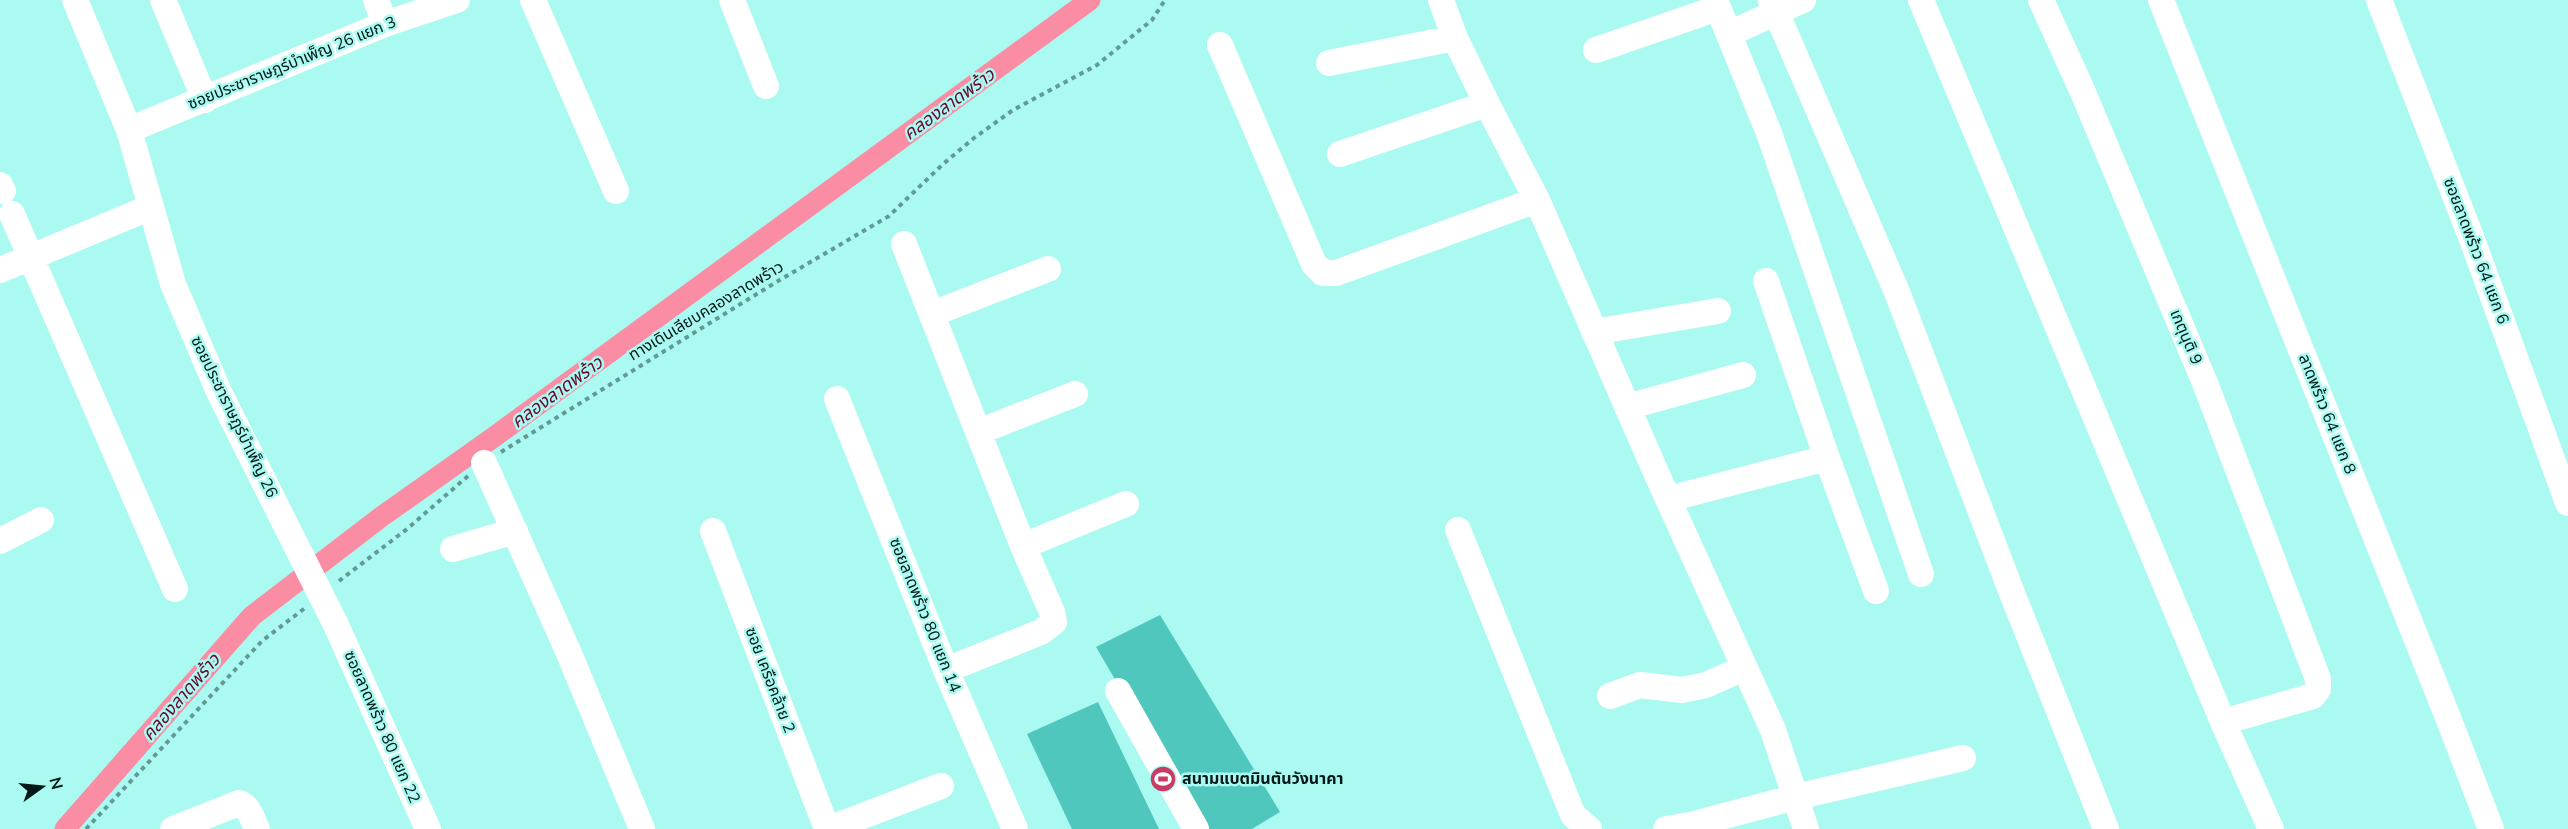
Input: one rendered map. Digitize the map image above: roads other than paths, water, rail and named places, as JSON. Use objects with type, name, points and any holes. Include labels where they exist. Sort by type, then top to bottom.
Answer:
[{"type":"street","name":"ซอยประชาราษฎร์บำเพ็ญ 26","points":[[75,0],[129,130],[173,284],[219,392],[336,625]]},
{"type":"street","points":[[163,0],[205,100]]},
{"type":"street","points":[[375,0],[386,24]]},
{"type":"street","name":"ซอยประชาราษฎร์บำเพ็ญ 26 แยก 3","points":[[129,130],[386,24],[457,0]]},
{"type":"street","points":[[533,0],[616,191]]},
{"type":"street","points":[[732,0],[766,86]]},
{"type":"street","points":[[1441,0],[1455,38],[1537,200],[1627,407],[1773,730],[1806,829]]},
{"type":"street","points":[[1729,34],[1773,6],[1803,0]]},
{"type":"street","points":[[1921,0],[2223,722],[2271,829]]},
{"type":"street","name":"เกตุนุติ 9","points":[[2041,0],[2082,90],[2205,383],[2318,679],[2318,689],[2313,696],[2223,722]]},
{"type":"street","name":"ลาดพร้าว 64 แยก 8","points":[[2161,0],[2491,829]]},
{"type":"street","name":"ซอยลาดพร้าว 64 แยก 6","points":[[2379,0],[2473,242],[2568,502]]},
{"type":"street","points":[[1596,50],[1716,4],[1769,134],[1921,574]]},
{"type":"street","points":[[1773,6],[1897,292],[2106,829]]},
{"type":"street","points":[[1329,63],[1455,38]]},
{"type":"street","points":[[1220,45],[1314,264],[1323,273],[1336,273],[1537,200]]},
{"type":"street","points":[[1340,154],[1487,104]]},
{"type":"street","points":[[5,197],[175,589]]},
{"type":"street","points":[[0,270],[151,207]]},
{"type":"street","points":[[904,244],[1023,546],[1052,612],[1054,622],[1041,632],[946,670]]},
{"type":"street","points":[[932,315],[1048,268]]},
{"type":"street","points":[[1766,280],[1827,458],[1876,591]]},
{"type":"street","points":[[1594,332],[1718,310]]},
{"type":"street","points":[[1627,407],[1743,375]]},
{"type":"street","points":[[978,432],[1075,394]]},
{"type":"street","name":"ซอยลาดพร้าว 80 แยก 14","points":[[837,399],[946,670],[1015,829]]},
{"type":"street","points":[[1668,498],[1827,458]]},
{"type":"street","points":[[484,463],[568,651],[642,829]]},
{"type":"street","points":[[1023,546],[1126,504]]},
{"type":"street","points":[[0,541],[41,520]]},
{"type":"street","points":[[1458,530],[1573,815],[1588,829]]},
{"type":"street","points":[[453,549],[514,531]]},
{"type":"street","name":"ซอย เครือคล้าย 2","points":[[713,531],[828,829]]},
{"type":"street","name":"ซอยลาดพร้าว 80 แยก 22","points":[[336,625],[428,829]]},
{"type":"street","points":[[1610,696],[1640,685],[1682,690],[1706,685],[1744,668]]},
{"type":"street","points":[[1118,691],[1196,829]]},
{"type":"street","points":[[1666,829],[1963,758]]},
{"type":"street","points":[[828,829],[941,786]]},
{"type":"street","points":[[172,829],[239,803],[245,805],[257,829]]},
{"type":"waterway","name":"คลองลาดพร้าว","points":[[65,829],[252,616],[381,517],[494,437],[1090,0]]},
{"type":"place","name":"สนามแบตมินตันวังนาคา","points":[[1163,779]]}]
